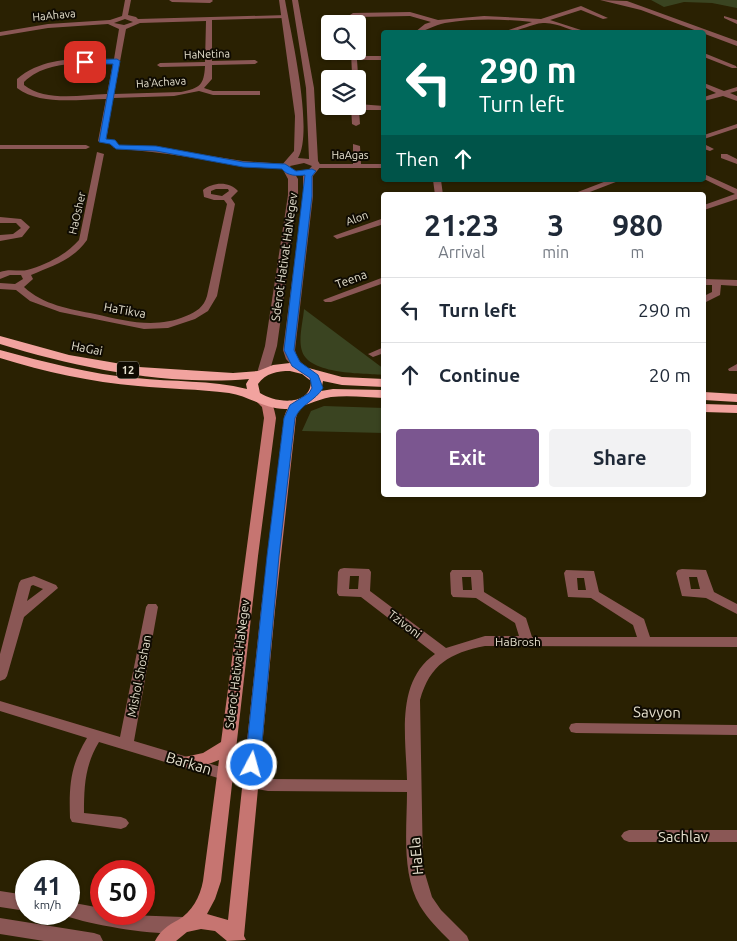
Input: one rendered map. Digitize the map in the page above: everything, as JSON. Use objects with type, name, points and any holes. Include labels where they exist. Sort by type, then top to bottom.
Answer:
[{"type":"highway","name":"HaGai","points":[[0,340],[51,356],[126,369],[226,377],[261,373]]},
{"type":"highway","name":"12","points":[[0,354],[40,366],[118,380],[232,389],[279,405],[334,393],[381,394]]},
{"type":"highway","name":"12","points":[[261,373],[283,367],[342,381],[381,383]]},
{"type":"highway","points":[[305,400],[316,391],[318,384],[306,372]]},
{"type":"highway","points":[[258,398],[252,384],[261,373]]},
{"type":"highway","points":[[706,396],[737,398]]},
{"type":"highway","points":[[706,408],[737,409]]},
{"type":"main road","name":"Sderot Hativat HaNegev","points":[[164,941],[202,909],[211,887],[269,425],[270,410],[258,398]]},
{"type":"main road","name":"Sderot Hativat HaNegev","points":[[237,939],[283,470],[292,410],[305,400]]},
{"type":"main road","points":[[186,762],[205,760],[216,756],[228,745]]},
{"type":"main road","points":[[185,924],[200,920],[215,922],[228,928],[237,939]]},
{"type":"street","points":[[125,18],[128,0]]},
{"type":"street","points":[[172,0],[210,1]]},
{"type":"street","points":[[282,0],[295,81],[298,116],[298,151],[288,166]]},
{"type":"street","name":"Sderot Hativat HaNegev","points":[[295,0],[310,88],[315,167],[308,176],[308,196],[289,350],[292,359],[306,372]]},
{"type":"street","points":[[603,0],[643,8],[700,30]]},
{"type":"street","points":[[618,2],[638,0]]},
{"type":"street","points":[[644,0],[660,9],[737,39]]},
{"type":"street","points":[[514,30],[581,8],[605,18]]},
{"type":"street","points":[[353,15],[410,14],[436,22]]},
{"type":"street","points":[[137,21],[133,25],[123,27],[114,26],[110,22],[115,19],[125,18],[134,18],[137,21],[285,16]]},
{"type":"street","points":[[726,17],[737,22]]},
{"type":"street","points":[[420,30],[436,22],[463,18],[541,21],[560,24],[576,30]]},
{"type":"street","name":"Ha'Achava","points":[[117,61],[51,65],[33,70],[20,81],[20,86],[29,93],[40,97],[110,97],[178,94],[198,89],[205,85],[208,79],[209,19]]},
{"type":"street","name":"HaAhava","points":[[0,34],[48,26],[110,22]]},
{"type":"street","points":[[102,141],[123,27]]},
{"type":"street","points":[[706,32],[737,44]]},
{"type":"street","points":[[366,56],[381,58]]},
{"type":"street","points":[[706,56],[734,67]]},
{"type":"street","name":"HaNetina","points":[[160,65],[255,62]]},
{"type":"street","points":[[706,86],[737,99]]},
{"type":"street","points":[[198,89],[213,94],[257,93]]},
{"type":"street","points":[[706,98],[737,89]]},
{"type":"street","points":[[366,107],[381,108]]},
{"type":"street","points":[[355,115],[356,124]]},
{"type":"street","points":[[706,136],[737,126]]},
{"type":"street","points":[[86,148],[91,143],[113,142],[109,151]]},
{"type":"street","points":[[356,146],[357,166]]},
{"type":"street","points":[[0,147],[86,148],[89,152],[156,148],[243,164],[288,166],[304,160],[315,167]]},
{"type":"street","name":"HaOsher","points":[[0,276],[14,272],[25,274],[68,255],[78,247],[83,240],[109,151]]},
{"type":"street","points":[[724,156],[737,162]]},
{"type":"street","points":[[288,166],[301,174],[315,167]]},
{"type":"street","name":"Sderot Hativat HaNegev","points":[[261,373],[272,346],[293,192],[293,179],[288,166]]},
{"type":"street","name":"HaAgas","points":[[315,167],[381,166]]},
{"type":"street","points":[[706,177],[737,194]]},
{"type":"street","points":[[583,192],[611,182]]},
{"type":"street","points":[[706,207],[737,194]]},
{"type":"street","name":"HaTikva","points":[[18,286],[26,295],[70,312],[128,324],[162,326],[185,321],[203,311],[212,296],[231,204],[226,198]]},
{"type":"street","points":[[0,220],[18,221],[26,227],[24,232],[19,235],[0,238]]},
{"type":"street","name":"Alon","points":[[337,236],[381,221]]},
{"type":"street","points":[[0,286],[18,286],[28,279],[25,274]]},
{"type":"street","name":"Teena","points":[[328,300],[381,281]]},
{"type":"street","points":[[706,282],[737,283]]},
{"type":"street","points":[[706,299],[717,293],[716,282]]},
{"type":"street","points":[[373,354],[381,351]]},
{"type":"street","name":"Tzivoni","points":[[364,593],[446,654]]},
{"type":"street","points":[[478,594],[521,622],[527,640]]},
{"type":"street","points":[[593,594],[639,622],[645,641]]},
{"type":"street","points":[[708,594],[737,610]]},
{"type":"street","name":"Mishol Shoshan","points":[[126,744],[152,607]]},
{"type":"street","points":[[0,676],[18,615]]},
{"type":"street","name":"HaBrosh","points":[[413,786],[413,700],[416,687],[421,676],[429,666],[446,654],[468,645],[485,641],[737,642]]},
{"type":"street","name":"Barkan","points":[[0,706],[251,782],[268,785],[413,786]]},
{"type":"street","name":"Savyon","points":[[576,728],[737,730]]},
{"type":"street","points":[[96,735],[85,753],[77,774],[77,818],[121,823]]},
{"type":"street","name":"HaEla","points":[[413,786],[413,851],[419,883],[425,900],[435,916],[461,941]]},
{"type":"street","name":"Sachlav","points":[[629,836],[737,836]]},
{"type":"street","points":[[0,899],[15,901]]},
{"type":"street","points":[[80,912],[148,923],[174,926],[185,924]]},
{"type":"street","points":[[0,926],[94,941]]},
{"type":"green space","points":[[651,0],[737,0],[737,8],[712,3],[684,2],[664,7]]},
{"type":"green space","points":[[304,309],[381,367],[381,375],[351,373],[326,369],[315,365],[307,359],[302,351],[300,341]]},
{"type":"green space","points":[[324,406],[381,408],[381,433],[302,431],[311,411]]},
{"type":"route","points":[[85,62],[117,61],[102,141],[113,142],[116,144],[116,147],[156,148],[232,163],[285,166],[288,171],[296,173],[312,171],[308,176],[308,196],[289,350],[295,364],[317,380],[318,388],[310,398],[294,407],[290,418],[273,556],[252,765]]}]
